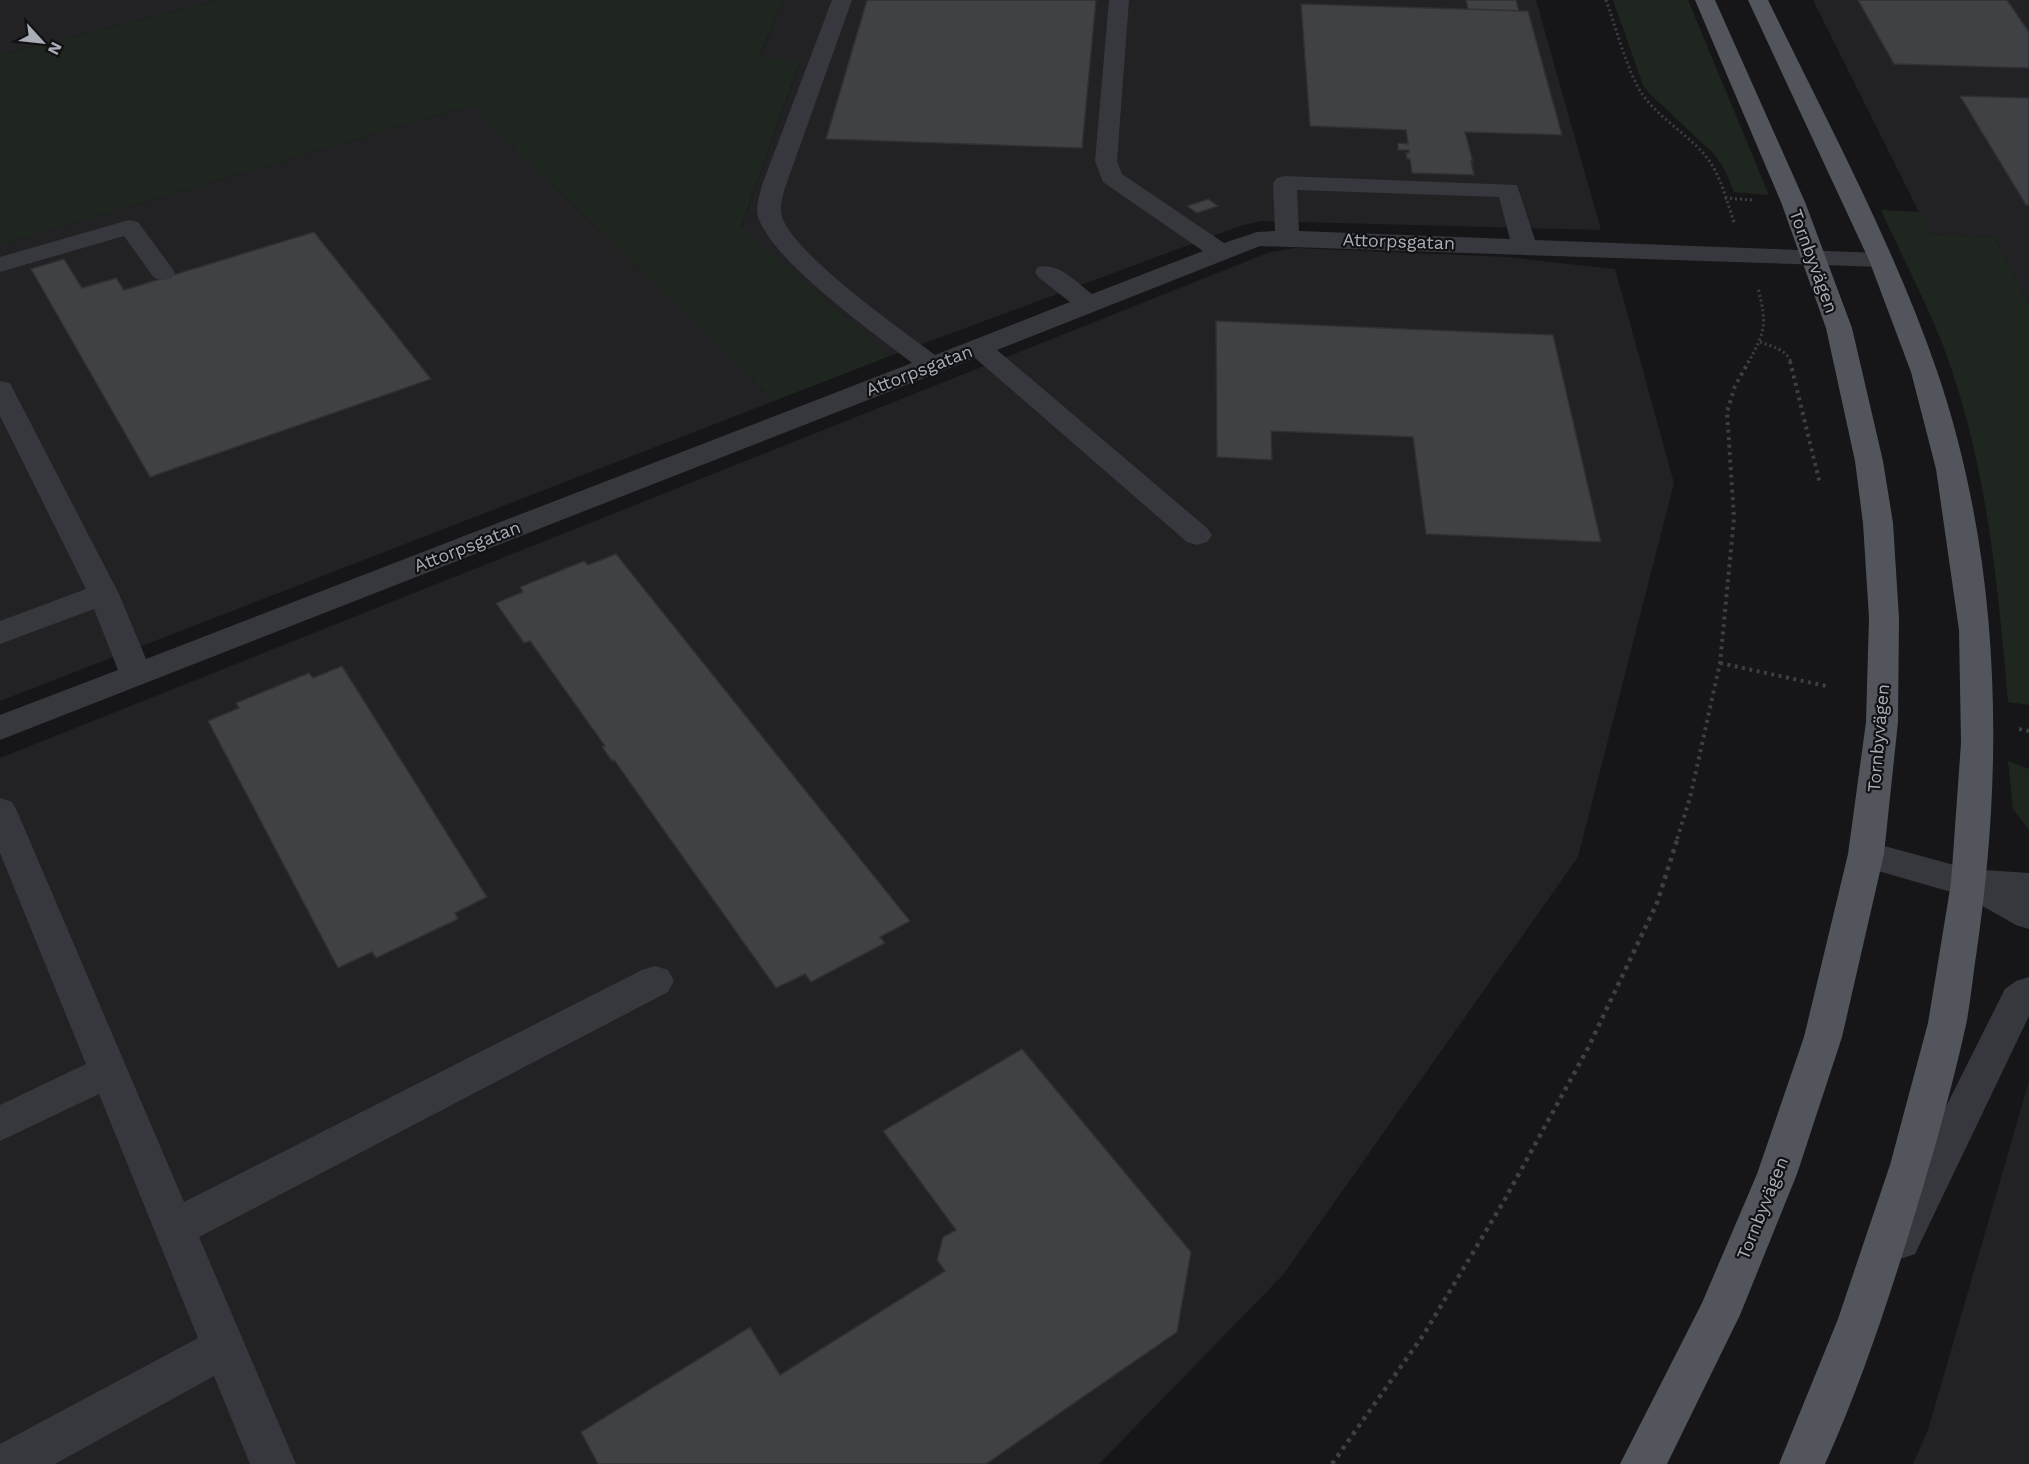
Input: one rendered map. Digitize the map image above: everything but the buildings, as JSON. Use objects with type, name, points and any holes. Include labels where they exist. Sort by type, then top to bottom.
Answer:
[{"type":"main road","name":"Tornbyvägen","points":[[1643,1464],[1718,1315],[1777,1174],[1823,1037],[1866,854],[1882,722],[1884,618],[1878,523],[1869,461],[1839,328],[1793,202],[1705,0]]},
{"type":"main road","points":[[1758,0],[1881,260],[1924,372],[1950,469],[1975,630],[1978,743],[1969,883],[1947,1023],[1910,1165],[1860,1319],[1818,1429],[1802,1464]]},
{"type":"street","points":[[842,0],[774,185],[769,215],[782,239],[805,261],[931,365]]},
{"type":"street","points":[[1119,0],[1106,161],[1111,177],[1221,252]]},
{"type":"street","points":[[1287,238],[1285,183],[1509,190],[1524,246]]},
{"type":"street","points":[[0,265],[129,227],[163,273]]},
{"type":"street","name":"Attorpsgatan","points":[[0,728],[1087,303],[1257,239],[1287,238],[1881,260]]},
{"type":"street","points":[[1047,273],[1087,303]]},
{"type":"street","points":[[978,347],[1197,535]]},
{"type":"street","points":[[0,389],[104,594],[136,675]]},
{"type":"street","points":[[0,633],[104,594]]},
{"type":"street","points":[[0,811],[273,1464]]},
{"type":"street","points":[[1866,854],[1969,883],[2029,887]]},
{"type":"street","points":[[1969,883],[2029,915]]},
{"type":"street","points":[[175,1228],[655,981]]},
{"type":"street","points":[[1860,1319],[2018,1000],[2029,992]]},
{"type":"street","points":[[0,1124],[109,1071]]},
{"type":"street","points":[[10,1464],[224,1347]]},
{"type":"path","points":[[1332,1464],[1424,1334],[1504,1201],[1588,1048],[1656,903],[1690,798],[1720,663],[1734,519],[1727,412],[1735,386],[1763,336],[1765,315],[1747,254],[1711,164],[1680,130],[1643,98],[1606,0]]},
{"type":"path","points":[[1759,342],[1781,350],[1789,356],[1820,484]]},
{"type":"path","points":[[1720,663],[1826,686]]},
{"type":"shaded area","points":[[0,0],[220,0],[0,55]]},
{"type":"shaded area","points":[[220,0],[783,0],[760,55],[799,64],[741,227],[890,356],[774,401],[471,105],[0,245],[0,55]]},
{"type":"shaded area","points":[[783,0],[1536,0],[1601,230],[1261,221],[1240,226],[890,356],[741,228],[799,65],[760,56]]},
{"type":"shaded area","points":[[1613,0],[1688,0],[1769,195],[1734,192],[1725,170],[1714,154],[1650,94],[1643,85]]},
{"type":"shaded area","points":[[1813,0],[2029,0],[2029,303],[1994,237],[1930,234]]},
{"type":"shaded area","points":[[471,105],[774,401],[0,701],[0,245]]},
{"type":"shaded area","points":[[1881,210],[1920,212],[1930,234],[1994,237],[2029,303],[2029,705],[2008,702],[1989,527],[1961,398],[1932,319]]},
{"type":"shaded area","points":[[1296,248],[1507,257],[1615,269],[1674,483],[1578,857],[1283,1275],[1099,1464],[0,1464],[0,758],[1270,252]]},
{"type":"shaded area","points":[[2008,761],[2029,769],[2029,830],[2013,809]]},
{"type":"shaded area","points":[[2029,1081],[2029,1464],[1913,1464],[1928,1430]]}]
